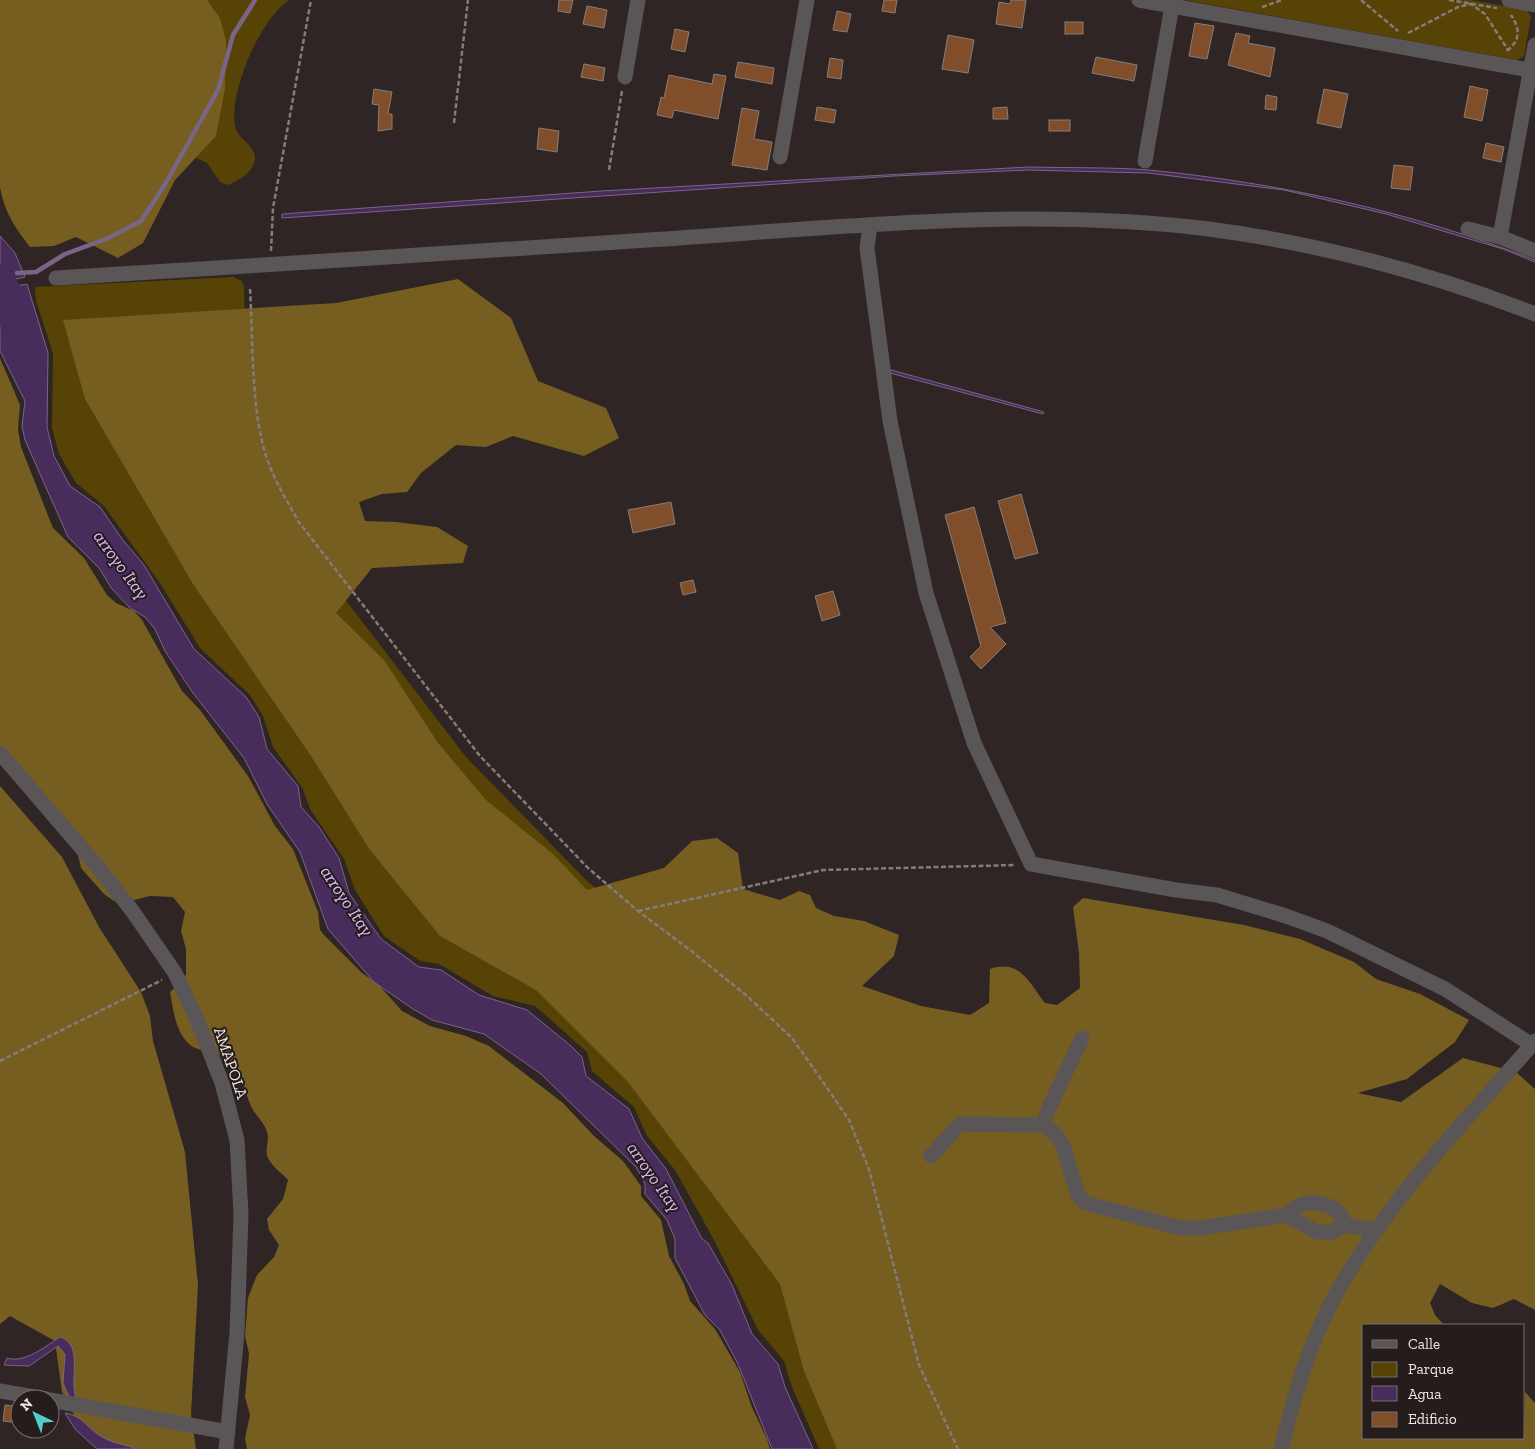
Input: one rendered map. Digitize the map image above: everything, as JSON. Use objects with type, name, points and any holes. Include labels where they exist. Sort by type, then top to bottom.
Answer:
[{"type":"street","points":[[625,77],[638,0]]},
{"type":"street","points":[[780,157],[807,0]]},
{"type":"street","points":[[1139,0],[1172,3],[1533,71]]},
{"type":"street","points":[[1145,161],[1172,3]]},
{"type":"street","points":[[1506,7],[1535,5]]},
{"type":"street","points":[[1500,237],[1533,71],[1535,45]]},
{"type":"street","points":[[56,278],[270,266],[870,226],[1030,219],[1142,223],[1207,229],[1266,238],[1366,258],[1480,292],[1535,314]]},
{"type":"street","points":[[870,226],[867,248],[890,421],[926,593],[974,743],[1031,864],[1176,890],[1216,895],[1286,916],[1327,931],[1444,989],[1533,1043],[1424,1165],[1375,1230],[1334,1297],[1312,1346],[1293,1402],[1281,1449]]},
{"type":"street","points":[[1468,229],[1500,237],[1535,251]]},
{"type":"street","name":"AMAPOLA","points":[[0,753],[131,909],[175,973],[198,1022],[222,1084],[237,1140],[241,1224],[237,1333],[226,1449]]},
{"type":"street","points":[[1042,1125],[1082,1038]]},
{"type":"street","points":[[931,1156],[960,1124],[1042,1125],[1057,1136],[1063,1146],[1078,1195],[1084,1202],[1096,1206],[1182,1228],[1201,1228],[1286,1215],[1304,1204],[1327,1205],[1336,1210],[1343,1219],[1344,1225]]},
{"type":"street","points":[[1286,1215],[1317,1232],[1332,1232],[1344,1225],[1375,1230]]},
{"type":"street","points":[[60,1402],[228,1432]]},
{"type":"path","points":[[270,266],[273,208],[310,0]]},
{"type":"path","points":[[454,123],[468,0]]},
{"type":"path","points":[[1256,10],[1282,0]]},
{"type":"path","points":[[1361,0],[1403,36],[1458,7],[1471,4],[1485,14],[1508,50]]},
{"type":"path","points":[[1449,0],[1506,7],[1518,25],[1519,33],[1515,44],[1503,53]]},
{"type":"path","points":[[609,170],[625,77]]},
{"type":"path","points":[[250,289],[257,402],[264,447],[274,479],[298,521],[480,756],[588,868],[638,911],[718,973],[792,1038],[848,1120],[868,1169],[920,1366],[958,1449]]},
{"type":"path","points":[[638,911],[823,870],[1031,864]]},
{"type":"path","points":[[0,1061],[175,973]]},
{"type":"green space","points":[[192,0],[289,0],[278,9],[267,23],[249,57],[242,76],[234,112],[235,126],[239,135],[252,148],[255,157],[252,167],[245,175],[227,185],[220,182],[207,163],[193,156]]},
{"type":"green space","points":[[1184,0],[1471,0],[1527,10],[1531,17],[1524,56],[1517,60]]},
{"type":"green space","points":[[233,277],[242,281],[244,287],[247,402],[298,538],[466,757],[585,879],[629,916],[949,1449],[819,1449],[792,1387],[784,1361],[758,1330],[714,1240],[675,1170],[647,1136],[634,1107],[592,1071],[587,1052],[535,1006],[493,996],[439,964],[420,961],[384,936],[355,890],[344,859],[310,809],[303,789],[273,747],[263,716],[250,695],[200,648],[160,583],[104,506],[76,483],[59,454],[52,428],[53,353],[36,301],[35,287]]},
{"type":"shaded area","points":[[0,0],[207,0],[220,18],[226,41],[225,89],[216,136],[175,180],[143,243],[118,258],[76,237],[54,246],[30,247],[15,227],[8,213],[0,188]]},
{"type":"shaded area","points":[[458,279],[511,318],[538,381],[606,408],[619,438],[584,456],[513,436],[486,447],[456,445],[421,473],[407,492],[382,494],[359,502],[365,521],[396,522],[437,527],[468,546],[463,563],[372,568],[336,613],[384,660],[438,743],[486,800],[553,854],[587,890],[664,868],[692,841],[717,838],[738,853],[743,889],[780,900],[799,891],[810,895],[816,908],[834,916],[864,921],[899,935],[894,956],[862,986],[921,1006],[970,1015],[989,1003],[990,969],[1000,967],[1009,967],[1023,974],[1045,1003],[1057,1005],[1080,988],[1079,953],[1073,907],[1083,898],[1244,925],[1300,939],[1354,962],[1376,979],[1420,994],[1469,1020],[1455,1042],[1407,1079],[1358,1093],[1401,1102],[1463,1058],[1516,1072],[1535,1089],[1535,1310],[1514,1299],[1493,1308],[1472,1303],[1440,1284],[1430,1303],[1435,1315],[1443,1324],[1362,1324],[1362,1439],[1525,1439],[1525,1392],[1535,1403],[1535,1449],[837,1449],[804,1371],[780,1284],[628,1082],[536,990],[440,936],[370,850],[311,756],[193,584],[85,399],[63,320],[336,303]]},
{"type":"shaded area","points":[[0,358],[20,405],[18,429],[21,447],[53,528],[84,558],[107,595],[116,603],[134,611],[142,620],[182,691],[200,710],[248,776],[275,826],[293,849],[318,912],[320,930],[362,973],[378,984],[402,1011],[430,1026],[466,1036],[489,1046],[563,1103],[594,1136],[623,1161],[641,1186],[641,1196],[661,1220],[669,1256],[684,1284],[690,1301],[715,1329],[740,1372],[751,1405],[770,1449],[247,1449],[245,1438],[250,1415],[245,1397],[249,1354],[245,1336],[248,1298],[257,1275],[274,1257],[279,1245],[269,1230],[267,1219],[283,1199],[288,1180],[268,1158],[267,1132],[251,1106],[236,1067],[218,1054],[192,1046],[183,1037],[177,1025],[170,992],[183,980],[186,974],[186,949],[181,931],[185,912],[173,897],[150,896],[126,902],[114,901],[104,894],[81,868],[72,831],[0,756]]},
{"type":"shaded area","points":[[0,786],[62,857],[99,927],[141,992],[150,1016],[153,1041],[185,1152],[198,1285],[191,1414],[196,1449],[106,1449],[74,1415],[62,1392],[55,1341],[10,1316],[0,1324]]},
{"type":"water","points":[[1028,167],[1149,170],[1248,183],[1297,192],[1394,214],[1489,243],[1535,260],[1535,262],[1503,249],[1386,214],[1284,190],[1148,173],[1028,170],[894,176],[282,218],[282,214],[601,191]]},
{"type":"water","points":[[0,236],[15,253],[25,277],[0,283]]},
{"type":"water","points":[[27,284],[48,353],[47,427],[54,456],[70,486],[100,507],[122,539],[144,565],[194,649],[246,697],[259,717],[267,749],[298,786],[301,807],[319,827],[339,858],[349,893],[381,939],[419,967],[441,970],[479,995],[527,1010],[582,1057],[586,1076],[629,1109],[642,1138],[666,1169],[702,1239],[708,1243],[732,1285],[752,1334],[778,1364],[785,1387],[813,1449],[772,1449],[738,1364],[720,1330],[705,1315],[675,1258],[675,1239],[667,1220],[645,1194],[645,1184],[636,1167],[541,1074],[484,1034],[432,1020],[413,1009],[374,982],[328,929],[300,852],[267,804],[244,758],[193,693],[165,651],[155,629],[145,617],[130,608],[112,589],[99,568],[68,537],[25,440],[22,426],[25,401],[0,351],[0,289]]},
{"type":"water","points":[[891,370],[1044,412],[1043,414],[890,373]]},
{"type":"water","points":[[60,1337],[72,1347],[74,1354],[74,1390],[76,1398],[70,1399],[63,1383],[65,1354],[58,1346],[29,1366],[4,1365],[7,1358],[20,1359],[28,1356]]},
{"type":"water","points":[[65,1413],[77,1417],[104,1438],[137,1449],[97,1449],[75,1429]]},
{"type":"building","points":[[559,0],[573,0],[570,13],[558,11]]},
{"type":"building","points":[[884,0],[897,0],[895,13],[882,11]]},
{"type":"building","points":[[1011,0],[1026,0],[1022,28],[996,24],[999,2],[1010,4]]},
{"type":"building","points":[[587,6],[607,10],[604,28],[583,24]]},
{"type":"building","points":[[837,11],[851,14],[847,32],[833,30]]},
{"type":"building","points":[[1065,22],[1083,22],[1083,34],[1065,34]]},
{"type":"building","points":[[1195,23],[1214,26],[1207,59],[1189,56]]},
{"type":"building","points":[[675,29],[689,32],[685,52],[671,49]]},
{"type":"building","points":[[1236,33],[1250,36],[1248,43],[1275,48],[1270,77],[1228,65]]},
{"type":"building","points":[[948,35],[974,40],[968,73],[942,69]]},
{"type":"building","points":[[1096,57],[1137,65],[1134,81],[1092,73]]},
{"type":"building","points":[[830,58],[843,60],[841,79],[827,77]]},
{"type":"building","points":[[738,62],[774,68],[772,84],[735,77]]},
{"type":"building","points":[[584,64],[605,68],[603,81],[581,77]]},
{"type":"building","points":[[714,74],[726,76],[718,119],[674,110],[672,118],[657,115],[661,97],[664,98],[669,75],[712,84]]},
{"type":"building","points":[[1470,86],[1488,90],[1482,121],[1464,117]]},
{"type":"building","points":[[374,89],[392,92],[388,114],[392,114],[392,129],[378,131],[379,105],[372,104]]},
{"type":"building","points":[[1324,89],[1348,94],[1341,128],[1317,123]]},
{"type":"building","points":[[1266,95],[1277,97],[1276,110],[1265,109]]},
{"type":"building","points":[[817,107],[836,110],[834,123],[815,120]]},
{"type":"building","points":[[1007,107],[1008,119],[993,119],[993,108]]},
{"type":"building","points":[[742,108],[759,111],[754,139],[772,142],[767,170],[732,165]]},
{"type":"building","points":[[1049,120],[1070,120],[1070,131],[1049,131]]},
{"type":"building","points":[[539,128],[559,131],[557,152],[537,149]]},
{"type":"building","points":[[1486,143],[1504,147],[1501,162],[1483,158]]},
{"type":"building","points":[[1394,165],[1413,167],[1410,190],[1391,188]]},
{"type":"building","points":[[1021,494],[1038,553],[1015,559],[998,501]]},
{"type":"building","points":[[671,502],[675,524],[633,533],[628,510]]},
{"type":"building","points":[[974,507],[1006,623],[990,627],[1006,644],[981,669],[970,657],[981,646],[945,515]]},
{"type":"building","points":[[693,580],[696,592],[683,595],[680,583]]},
{"type":"building","points":[[833,591],[840,615],[822,621],[815,596]]},
{"type":"building","points":[[5,1405],[10,1406],[10,1422],[3,1421]]},
{"type":"waterway","points":[[17,273],[36,272],[65,254],[106,239],[141,221],[164,186],[218,90],[233,35],[255,0]]},
{"type":"waterway","name":"arroyo Itay","points":[[0,277],[9,293],[13,323]]}]
